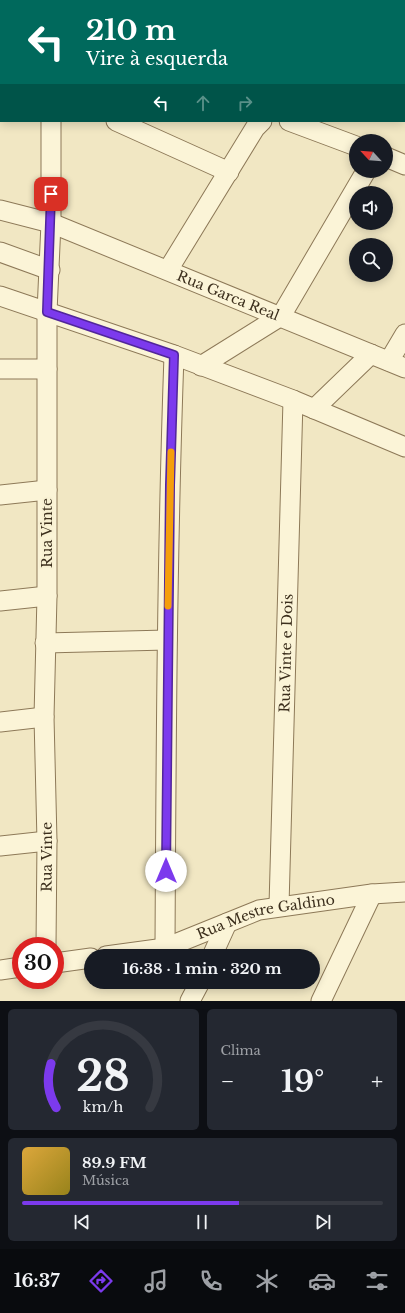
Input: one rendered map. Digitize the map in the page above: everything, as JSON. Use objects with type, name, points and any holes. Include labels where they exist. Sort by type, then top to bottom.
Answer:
[{"type":"street","name":"Rua Vinte","points":[[46,937],[47,841],[44,717],[47,490],[47,312],[51,223],[51,122]]},
{"type":"street","points":[[118,122],[228,172]]},
{"type":"street","points":[[168,270],[255,128],[261,122]]},
{"type":"street","points":[[292,122],[349,143]]},
{"type":"street","points":[[393,160],[405,165]]},
{"type":"street","points":[[201,366],[281,316],[362,178]]},
{"type":"street","name":"Rua Garca Real","points":[[0,210],[51,223],[388,361]]},
{"type":"street","points":[[0,252],[50,270]]},
{"type":"street","points":[[0,296],[174,355],[293,400],[405,447]]},
{"type":"street","points":[[314,409],[388,361],[405,334]]},
{"type":"street","points":[[165,948],[167,640],[174,355]]},
{"type":"street","points":[[0,369],[47,369]]},
{"type":"street","name":"Rua Vinte e Dois","points":[[279,906],[293,400]]},
{"type":"street","points":[[0,495],[47,490]]},
{"type":"street","points":[[0,601],[46,596]]},
{"type":"street","points":[[45,642],[167,640]]},
{"type":"street","points":[[0,722],[44,717]]},
{"type":"street","points":[[0,846],[47,841]]},
{"type":"street","name":"Rua Mestre Galdino","points":[[158,949],[165,948],[259,910],[372,894],[405,892]]},
{"type":"street","points":[[326,999],[372,894]]},
{"type":"street","points":[[215,949],[228,923]]},
{"type":"street","points":[[64,962],[84,959]]},
{"type":"street","points":[[0,970],[12,968]]},
{"type":"street","points":[[190,1001],[196,989]]},
{"type":"slow traffic","points":[[168,606],[171,452]]},
{"type":"route","points":[[51,194],[50,270],[47,312],[174,355],[167,640],[166,871]]}]
